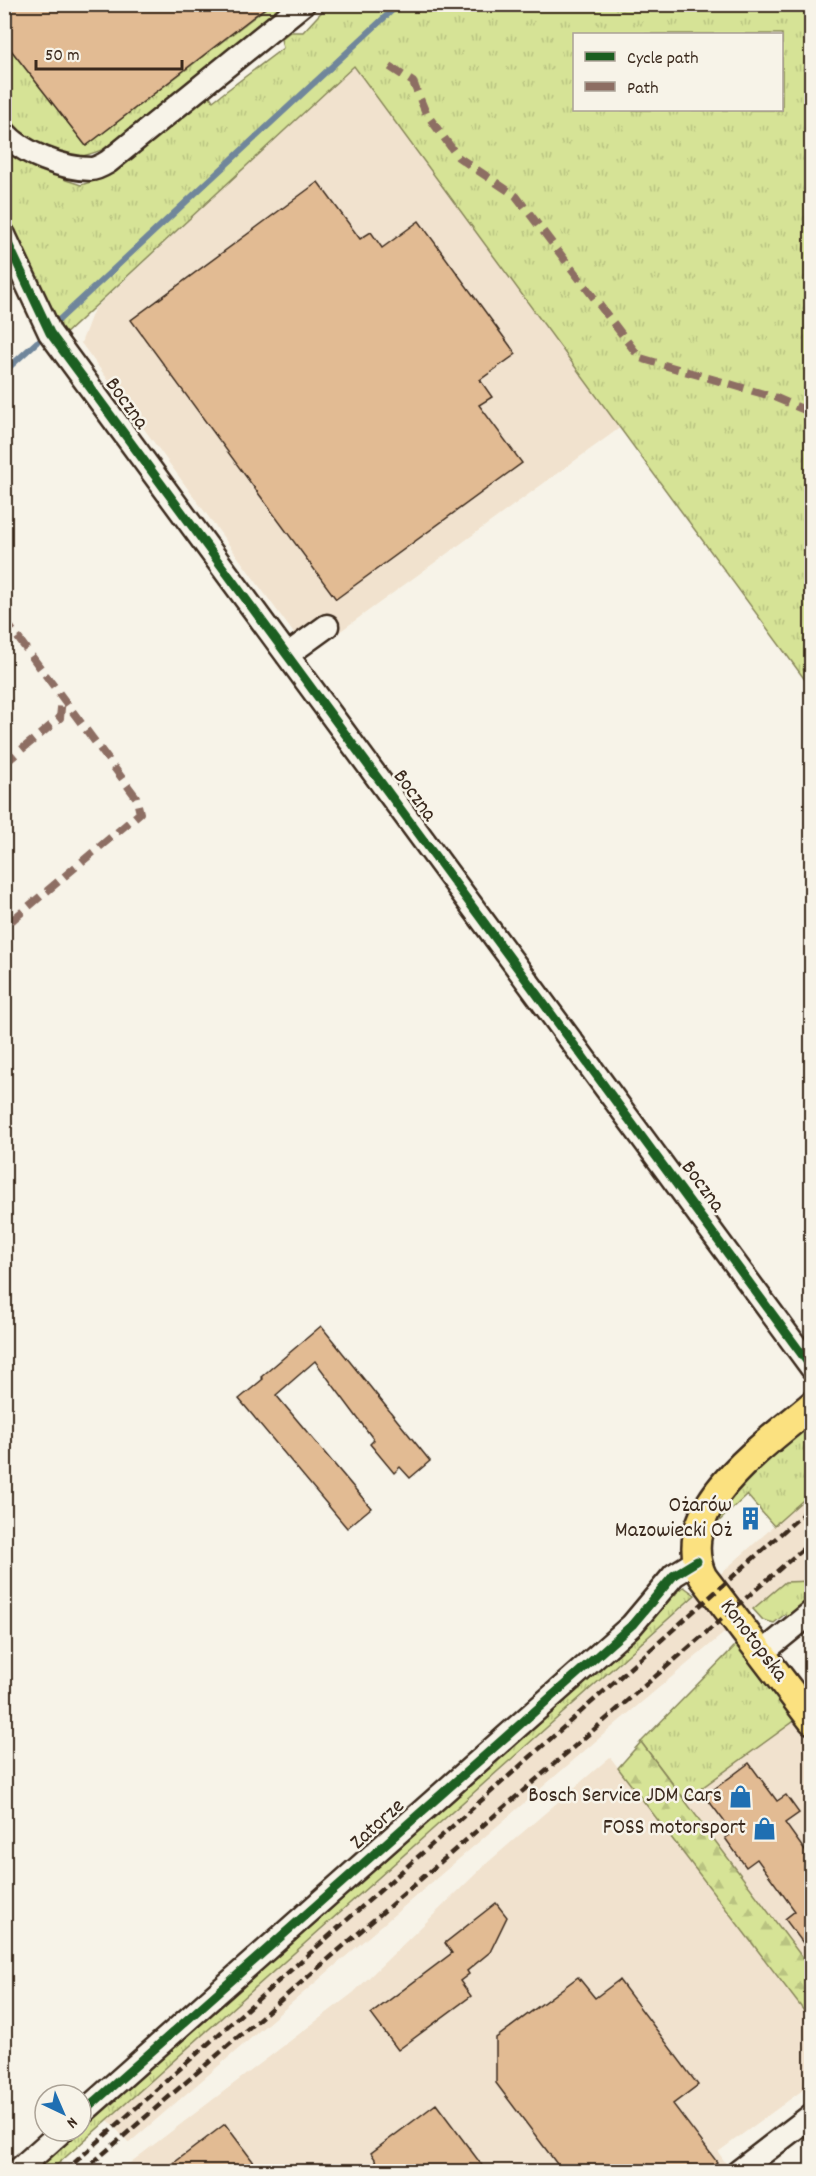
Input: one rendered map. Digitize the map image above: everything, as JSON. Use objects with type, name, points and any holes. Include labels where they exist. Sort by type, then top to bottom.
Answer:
[{"type":"main road","points":[[697,1562],[696,1544],[699,1526],[716,1495],[743,1465],[812,1405]]},
{"type":"main road","name":"Konotopska","points":[[697,1562],[703,1577],[812,1720]]},
{"type":"street","points":[[4,132],[10,139],[31,152],[66,165],[93,169],[108,162],[303,4]]},
{"type":"street","name":"Boczna","points":[[4,235],[50,333],[812,1368]]},
{"type":"street","points":[[287,655],[327,626]]},
{"type":"street","name":"Zatorze","points":[[93,2103],[632,1625],[679,1570],[697,1562]]},
{"type":"street","points":[[762,1653],[812,1612]]},
{"type":"street","points":[[738,2172],[812,2115]]},
{"type":"street","points":[[16,2172],[49,2143]]},
{"type":"shaded area","points":[[354,66],[621,427],[309,654],[81,343],[94,309]]},
{"type":"shaded area","points":[[811,1493],[811,1581],[785,1582],[618,1722],[129,2143],[108,2120]]},
{"type":"shaded area","points":[[797,1719],[811,1738],[811,1969],[685,1800]]},
{"type":"shaded area","points":[[610,1757],[811,2020],[811,2084],[718,2152],[727,2165],[718,2171],[118,2172],[353,1993],[486,1864]]},
{"type":"green space","points":[[270,5],[290,5],[105,149],[81,156],[67,155],[47,149],[20,132],[5,118],[4,41],[86,146]]},
{"type":"green space","points":[[328,5],[811,5],[811,688],[354,66],[63,336],[35,290],[5,206],[5,148],[66,180],[81,185],[100,179],[206,97],[210,96],[213,101],[283,48],[281,39],[290,32],[303,32]]},
{"type":"green space","points":[[811,1421],[811,1493],[774,1526],[747,1495],[714,1526],[723,1510],[745,1482],[770,1456]]},
{"type":"green space","points":[[811,1581],[811,1600],[789,1619],[785,1614],[774,1623],[763,1620],[753,1609],[785,1582]]},
{"type":"green space","points":[[684,1587],[695,1595],[93,2133],[93,2120],[619,1653]]},
{"type":"green space","points":[[739,1642],[797,1719],[685,1800],[641,1742]]},
{"type":"green space","points":[[641,1742],[811,1969],[811,2020],[618,1768]]},
{"type":"green space","points":[[68,2143],[81,2143],[50,2171],[35,2172]]},
{"type":"building","points":[[4,4],[270,4],[86,146],[4,41]]},
{"type":"building","points":[[318,182],[360,239],[371,232],[382,248],[419,221],[516,354],[480,380],[492,397],[479,405],[522,463],[336,599],[131,320]]},
{"type":"building","points":[[321,1326],[430,1461],[410,1478],[400,1467],[394,1473],[370,1444],[374,1440],[315,1361],[276,1395],[371,1508],[347,1528],[239,1399],[263,1379],[261,1377]]},
{"type":"building","points":[[749,1763],[777,1801],[786,1795],[799,1813],[785,1823],[805,1851],[812,1846],[812,1955],[785,1919],[795,1911],[757,1859],[746,1867],[725,1838],[733,1833],[705,1796]]},
{"type":"building","points":[[496,1903],[507,1917],[490,1952],[467,1971],[469,1974],[460,1981],[471,1996],[398,2050],[371,2014],[452,1953],[445,1943]]},
{"type":"building","points":[[578,1977],[595,1998],[619,1980],[698,2085],[673,2104],[717,2162],[704,2172],[563,2172],[496,2083],[496,2038]]},
{"type":"building","points":[[436,2104],[487,2172],[364,2172],[377,2162],[371,2153]]},
{"type":"building","points":[[225,2124],[261,2172],[162,2172]]},
{"type":"waterway","points":[[60,319],[399,4]]},
{"type":"waterway","points":[[4,372],[37,342]]},
{"type":"railway","points":[[64,2172],[812,1506]]},
{"type":"railway","points":[[803,1533],[812,1525]]},
{"type":"railway","points":[[82,2172],[812,1541]]},
{"type":"marked path","points":[[390,67],[413,82],[426,113],[458,157],[516,196],[640,358],[774,397],[812,413]]},
{"type":"marked path","points":[[4,619],[136,797],[140,813],[4,927]]},
{"type":"marked path","points":[[4,764],[60,718],[62,698]]},
{"type":"cycle path","points":[[4,235],[50,333],[812,1368]]},
{"type":"cycle path","points":[[93,2103],[632,1625],[674,1575],[697,1561]]},
{"type":"place","name":"Ożarów Mazowiecki Oż","points":[[750,1519]]},
{"type":"place","name":"Bosch Service JDM Cars","points":[[740,1796]]},
{"type":"place","name":"FOSS motorsport","points":[[764,1828]]}]
